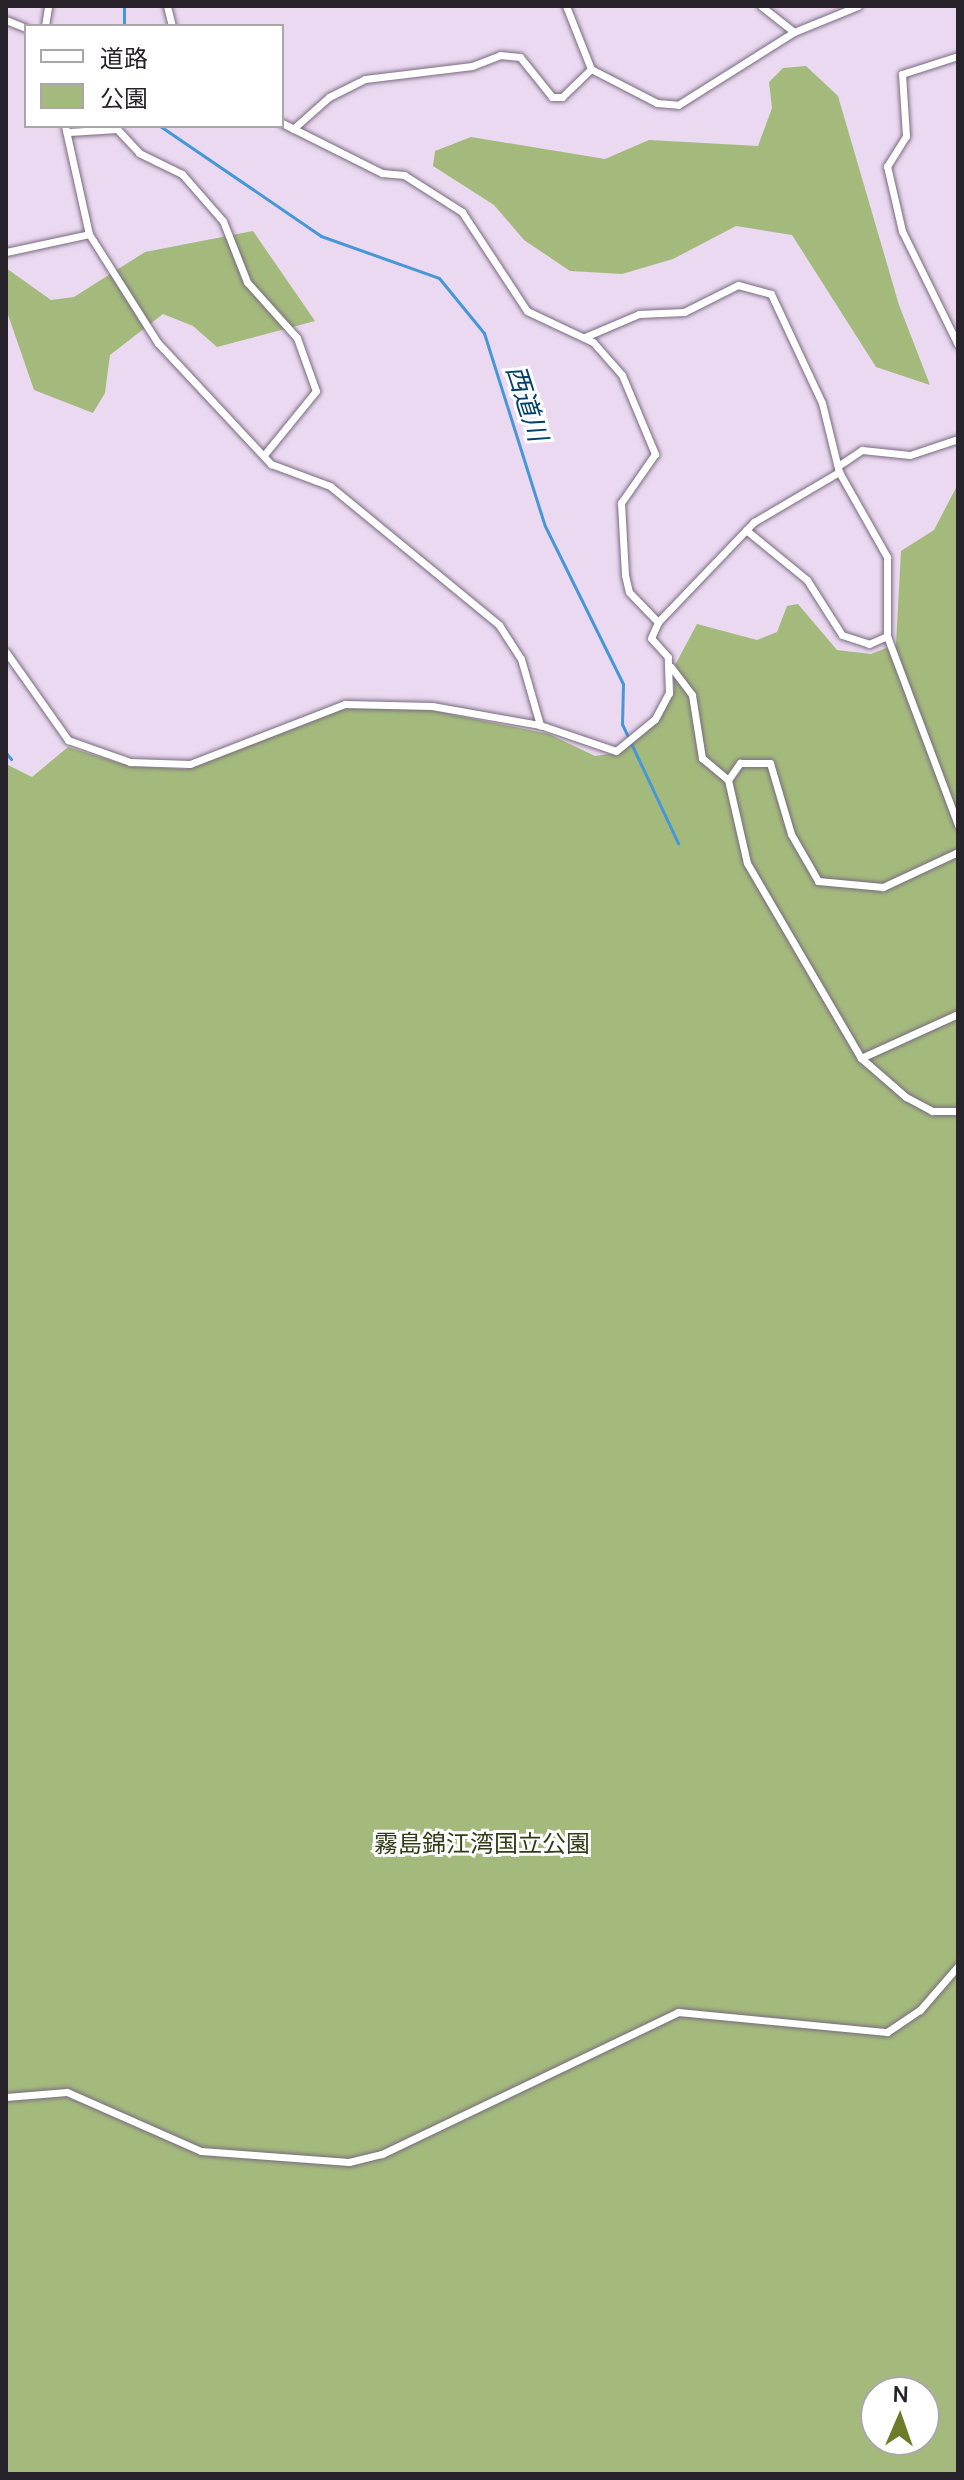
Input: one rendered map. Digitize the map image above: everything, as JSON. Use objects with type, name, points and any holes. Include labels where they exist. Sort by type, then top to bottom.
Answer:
[{"type":"street","points":[[566,6],[591,69],[657,103],[678,105],[794,32],[858,6]]},
{"type":"street","points":[[761,6],[794,32]]},
{"type":"street","points":[[293,129],[329,97],[376,76],[472,66],[511,54],[557,99],[591,69]]},
{"type":"street","points":[[958,56],[902,74],[906,136],[887,166],[902,231],[958,345]]},
{"type":"street","points":[[284,124],[382,173],[404,175],[462,212],[527,311],[585,337],[622,375],[637,421],[655,444],[621,503],[629,592],[658,622]]},
{"type":"street","points":[[264,455],[316,391],[297,338],[247,282],[223,221],[182,174],[139,153],[117,129],[67,129],[89,234],[158,343],[264,455],[330,486],[499,625],[521,659],[540,725]]},
{"type":"street","points":[[6,252],[89,234]]},
{"type":"street","points":[[585,337],[639,314],[684,312],[738,285],[766,289],[822,403],[838,469],[864,529],[887,557],[887,636],[958,825]]},
{"type":"street","points":[[958,439],[910,455],[862,450],[838,469],[800,488],[746,530],[658,622],[651,638],[692,695],[702,758],[728,780],[747,863],[861,1058],[906,1097],[935,1112],[958,1111]]},
{"type":"street","points":[[746,530],[807,580],[842,635],[869,644],[887,636]]},
{"type":"street","points":[[6,652],[68,740],[130,762],[190,764],[345,704],[432,706],[540,725],[601,752],[622,749],[664,705],[671,667]]},
{"type":"street","points":[[728,780],[740,763],[770,763],[791,834],[818,881],[883,887],[958,852]]},
{"type":"street","points":[[861,1058],[958,1014]]},
{"type":"street","points":[[6,2097],[67,2092],[201,2151],[333,2162],[382,2154],[581,2055],[678,2012],[728,2013],[887,2032],[920,2010],[958,1966]]},
{"type":"green space","points":[[806,66],[838,96],[899,305],[930,385],[876,367],[792,235],[736,226],[673,259],[622,274],[570,271],[524,240],[494,205],[433,166],[435,151],[471,137],[605,159],[649,140],[758,146],[772,108],[769,82],[783,68]]},
{"type":"green space","points":[[253,231],[315,321],[217,347],[193,326],[163,314],[110,355],[105,393],[93,413],[34,390],[6,309],[6,268],[51,300],[74,297],[145,252]]},
{"type":"green space","name":"霧島錦江湾国立公園","points":[[958,484],[958,2474],[6,2474],[6,764],[32,777],[68,747],[129,766],[185,769],[333,708],[430,710],[549,734],[595,756],[616,753],[662,716],[674,691],[674,667],[697,624],[757,640],[777,632],[787,606],[798,604],[837,650],[871,654],[896,644],[901,551],[934,530]]},
{"type":"waterway","name":"西道川","points":[[124,6],[124,24]]},
{"type":"waterway","name":"西道川","points":[[163,128],[321,236],[439,278],[484,333],[545,526],[623,684],[622,724],[678,843]]},
{"type":"waterway","points":[[6,753],[11,759]]}]
